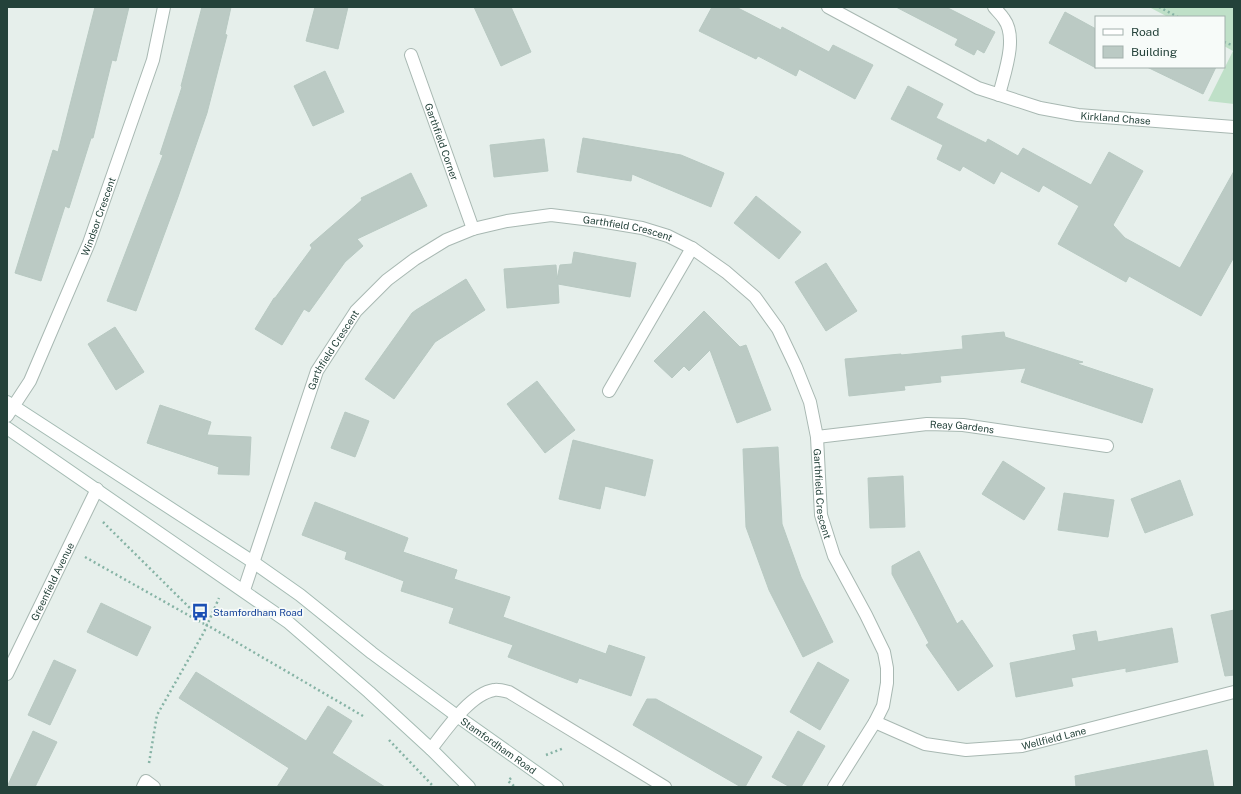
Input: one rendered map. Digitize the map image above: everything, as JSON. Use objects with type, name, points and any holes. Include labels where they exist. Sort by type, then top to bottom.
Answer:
[{"type":"street","name":"Windsor Crescent","points":[[9,408],[30,381],[89,243],[153,60],[164,7]]},
{"type":"street","name":"Kirkland Chase","points":[[828,7],[978,88],[1040,108],[1078,115],[1234,127]]},
{"type":"street","points":[[994,7],[1005,20],[1010,35],[1009,50],[999,95]]},
{"type":"street","name":"Garthfield Corner","points":[[411,56],[474,228]]},
{"type":"street","name":"Garthfield Crescent","points":[[244,590],[317,371],[356,311],[386,280],[415,259],[446,240],[474,228],[507,220],[551,215],[600,220],[642,228],[668,236],[692,248],[726,272],[755,297],[778,329],[796,367],[810,402],[817,437],[821,515],[834,556],[884,652],[888,683],[883,706],[875,722],[834,787]]},
{"type":"street","points":[[609,391],[692,248]]},
{"type":"street","name":"Stamfordham Road","points":[[9,408],[253,562],[300,595],[372,653],[457,716],[557,787]]},
{"type":"street","name":"Reay Gardens","points":[[817,437],[927,424],[963,425],[1107,446]]},
{"type":"street","points":[[7,428],[227,580],[244,590],[288,622],[369,692],[431,749],[469,787]]},
{"type":"street","name":"Greenfield Avenue","points":[[7,674],[97,489]]},
{"type":"street","points":[[431,749],[457,716],[480,695],[495,689],[509,692],[665,787]]},
{"type":"street","name":"Wellfield Lane","points":[[875,722],[925,744],[966,750],[1022,746],[1234,692]]},
{"type":"path","points":[[1159,7],[1176,16]]},
{"type":"path","points":[[88,508],[207,625]]},
{"type":"path","points":[[69,547],[207,625],[369,720]]},
{"type":"path","points":[[148,785],[157,715],[207,625],[227,580]]},
{"type":"path","points":[[386,736],[434,787]]},
{"type":"green space","points":[[1149,7],[1234,7],[1234,104],[1208,101],[1233,51],[1225,47],[1225,16],[1166,16]]},
{"type":"building","points":[[95,7],[129,7],[116,61],[112,60],[93,138],[91,138],[69,208],[65,206],[41,281],[15,273],[53,150],[58,152]]},
{"type":"building","points":[[202,7],[231,7],[225,34],[227,35],[207,113],[136,311],[107,301],[163,155],[160,154],[182,87],[181,86]]},
{"type":"building","points":[[315,7],[348,7],[338,49],[306,41]]},
{"type":"building","points":[[474,7],[511,7],[531,52],[501,66]]},
{"type":"building","points":[[712,7],[736,7],[781,30],[782,27],[829,52],[833,45],[873,65],[855,99],[799,69],[796,76],[758,56],[756,59],[699,31]]},
{"type":"building","points":[[896,7],[946,7],[995,32],[984,53],[977,49],[974,55],[955,45],[958,39]]},
{"type":"building","points":[[1065,12],[1095,28],[1095,67],[1049,43]]},
{"type":"building","points":[[1149,68],[1216,68],[1203,94]]},
{"type":"building","points":[[325,71],[344,112],[313,126],[294,86]]},
{"type":"building","points":[[908,86],[943,104],[936,118],[986,143],[988,139],[1018,156],[1023,148],[1091,185],[1109,152],[1143,171],[1113,225],[1125,238],[1180,268],[1234,171],[1234,257],[1201,316],[1129,276],[1126,282],[1058,244],[1079,206],[1043,185],[1039,192],[1001,171],[994,184],[963,166],[960,171],[937,159],[943,145],[891,119]]},
{"type":"building","points":[[583,138],[681,155],[724,173],[711,207],[632,174],[631,181],[577,172]]},
{"type":"building","points":[[544,139],[548,171],[494,177],[490,145]]},
{"type":"building","points":[[411,173],[427,206],[357,239],[363,246],[345,262],[309,312],[304,309],[282,345],[255,329],[274,298],[312,248],[310,245],[362,200],[361,198]]},
{"type":"building","points":[[756,196],[801,232],[779,259],[734,223]]},
{"type":"building","points":[[574,252],[636,263],[630,297],[558,284],[559,303],[507,308],[504,269],[556,265],[557,279],[560,265],[572,264]]},
{"type":"building","points":[[826,263],[857,311],[826,331],[795,282]]},
{"type":"building","points":[[466,279],[485,310],[435,342],[394,399],[365,379],[412,313]]},
{"type":"building","points":[[704,311],[740,347],[746,345],[771,410],[737,423],[710,350],[689,371],[684,366],[672,378],[654,361]]},
{"type":"building","points":[[115,327],[144,372],[116,390],[88,344]]},
{"type":"building","points":[[1004,332],[1005,337],[1083,362],[1078,364],[1153,389],[1142,423],[1021,382],[1026,368],[940,376],[941,382],[904,386],[905,390],[849,396],[845,359],[963,349],[962,336]]},
{"type":"building","points":[[537,381],[575,430],[545,453],[507,404]]},
{"type":"building","points":[[160,405],[211,422],[207,435],[251,437],[249,475],[218,474],[219,467],[147,443]]},
{"type":"building","points":[[345,412],[369,421],[355,457],[331,448]]},
{"type":"building","points":[[573,440],[653,460],[645,496],[605,486],[600,509],[559,499]]},
{"type":"building","points":[[778,447],[782,524],[801,577],[833,642],[803,657],[769,590],[746,527],[743,449]]},
{"type":"building","points":[[1003,461],[1045,488],[1024,520],[982,494]]},
{"type":"building","points":[[903,476],[905,527],[870,528],[868,478]]},
{"type":"building","points":[[1180,480],[1193,515],[1145,533],[1131,499]]},
{"type":"building","points":[[1064,493],[1114,500],[1108,537],[1058,530]]},
{"type":"building","points":[[315,502],[408,538],[403,552],[457,570],[454,579],[510,597],[503,617],[606,654],[609,645],[645,657],[631,696],[579,678],[577,683],[508,657],[513,645],[449,623],[454,608],[401,591],[404,581],[345,559],[347,552],[302,535]]},
{"type":"building","points":[[919,551],[957,624],[962,620],[993,666],[958,691],[926,645],[929,643],[892,574],[892,566]]},
{"type":"building","points":[[101,603],[151,627],[137,656],[87,632]]},
{"type":"building","points":[[1234,610],[1234,675],[1225,676],[1211,615]]},
{"type":"building","points":[[1172,628],[1178,662],[1126,672],[1126,668],[1071,678],[1073,686],[1016,697],[1010,663],[1076,650],[1073,635],[1096,631],[1098,642]]},
{"type":"building","points":[[54,660],[76,670],[50,725],[28,715]]},
{"type":"building","points":[[818,662],[849,680],[820,730],[790,712]]},
{"type":"building","points":[[196,672],[306,741],[328,706],[352,721],[332,753],[385,787],[277,787],[289,768],[179,698]]},
{"type":"building","points":[[647,699],[656,699],[762,757],[745,787],[741,787],[633,725]]},
{"type":"building","points":[[33,731],[57,742],[35,787],[7,787]]},
{"type":"building","points":[[798,731],[825,746],[801,787],[790,787],[772,777]]},
{"type":"building","points":[[1207,750],[1214,787],[1076,787],[1075,776]]},
{"type":"place","name":"Stamfordham Road","points":[[200,612]]}]
